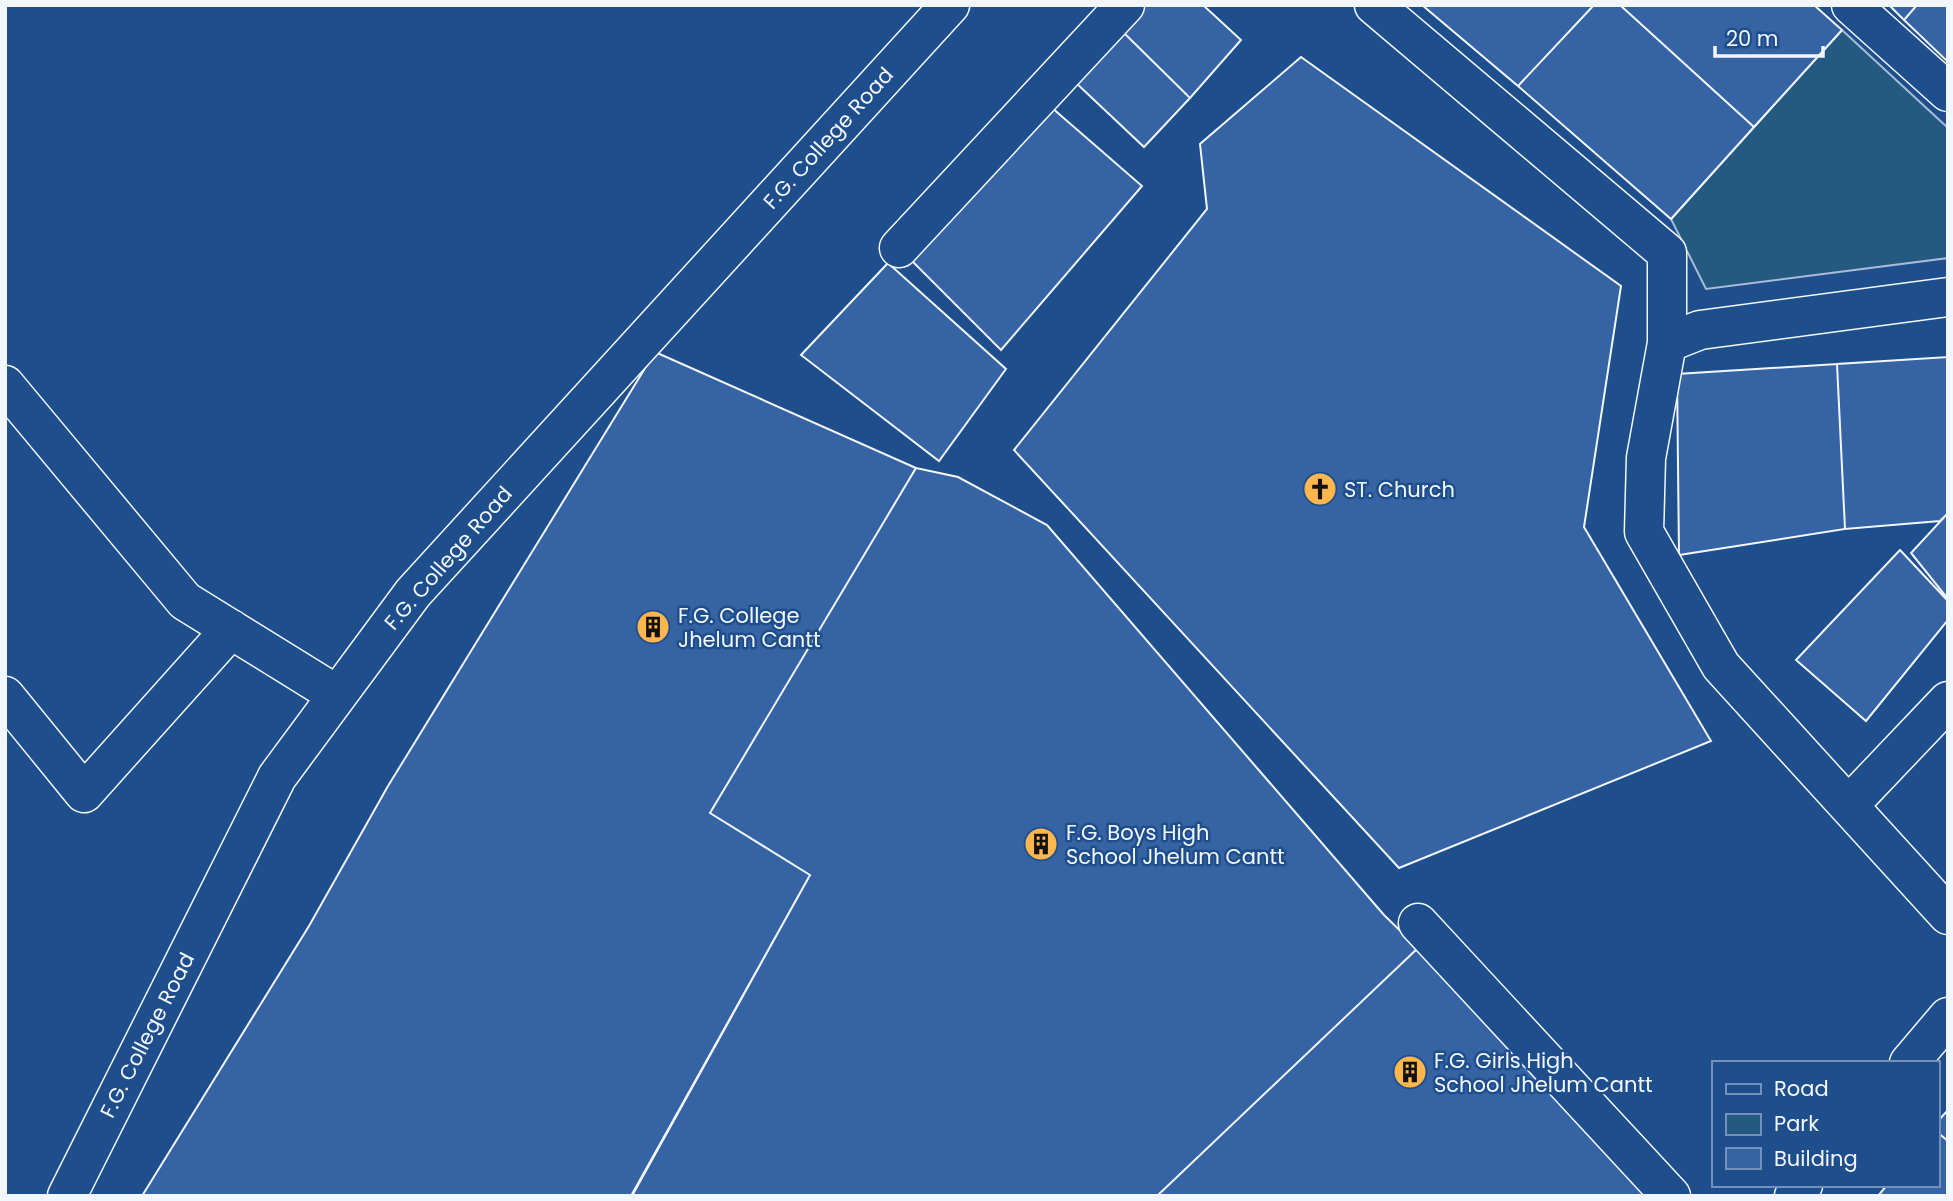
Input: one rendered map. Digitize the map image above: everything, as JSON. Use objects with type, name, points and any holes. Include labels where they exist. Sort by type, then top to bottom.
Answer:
[{"type":"street","name":"F.G. College Road","points":[[67,1196],[277,777],[337,695],[413,593],[950,5]]},
{"type":"street","points":[[899,248],[1125,5]]},
{"type":"street","points":[[1374,5],[1667,254],[1667,343],[1646,458],[1644,532],[1721,666],[1948,915]]},
{"type":"street","points":[[1851,5],[1948,92]]},
{"type":"street","points":[[1667,343],[1700,330],[1948,297]]},
{"type":"street","points":[[5,385],[185,601],[337,695]]},
{"type":"street","points":[[5,696],[84,793],[231,629]]},
{"type":"street","points":[[1849,805],[1948,701]]},
{"type":"street","points":[[1418,923],[1671,1196]]},
{"type":"street","points":[[1911,1061],[1948,1017]]},
{"type":"green space","points":[[1842,30],[1948,128],[1948,258],[1706,289],[1671,219]]},
{"type":"building","points":[[1145,5],[1203,5],[1241,40],[1190,98],[1122,31]]},
{"type":"building","points":[[1422,5],[1594,5],[1518,86]]},
{"type":"building","points":[[1594,5],[1620,5],[1754,127],[1671,219],[1518,86]]},
{"type":"building","points":[[1620,5],[1814,5],[1842,30],[1754,127]]},
{"type":"building","points":[[1889,5],[1917,5],[1904,20]]},
{"type":"building","points":[[1917,5],[1948,5],[1948,62],[1904,20]]},
{"type":"building","points":[[1122,31],[1190,98],[1144,147],[1075,82]]},
{"type":"building","name":"ST. Church","points":[[1301,57],[1621,286],[1584,527],[1711,741],[1399,868],[1014,450],[1207,209],[1200,144]]},
{"type":"building","points":[[1051,107],[1142,186],[1001,350],[912,261]]},
{"type":"building","points":[[888,263],[1006,369],[939,461],[801,355]]},
{"type":"building","name":"F.G. College Jhelum Cantt","points":[[655,352],[916,468],[710,813],[810,875],[631,1196],[142,1196],[309,926],[388,786]]},
{"type":"building","points":[[1948,357],[1948,513],[1940,521],[1845,529],[1837,364]]},
{"type":"building","points":[[1837,364],[1845,529],[1679,555],[1677,374]]},
{"type":"building","name":"F.G. Boys High School Jhelum Cantt","points":[[916,468],[958,477],[1047,525],[1384,915],[1418,948],[1157,1196],[632,1196],[810,875],[710,813]]},
{"type":"building","points":[[1948,513],[1948,599],[1911,553]]},
{"type":"building","points":[[1900,550],[1948,601],[1948,620],[1866,721],[1796,660]]},
{"type":"building","name":"F.G. Girls High School Jhelum Cantt","points":[[1418,948],[1646,1196],[1157,1196]]},
{"type":"building","points":[[1948,1110],[1948,1141],[1939,1134],[1939,1120]]},
{"type":"building","points":[[1939,1134],[1948,1141],[1948,1196],[1878,1196],[1885,1187],[1939,1187]]},
{"type":"place","name":"ST. Church","points":[[1320,489]]},
{"type":"place","name":"F.G. College Jhelum Cantt","points":[[653,627]]},
{"type":"place","name":"F.G. Boys High School Jhelum Cantt","points":[[1041,844]]},
{"type":"place","name":"F.G. Girls High School Jhelum Cantt","points":[[1410,1072]]}]
